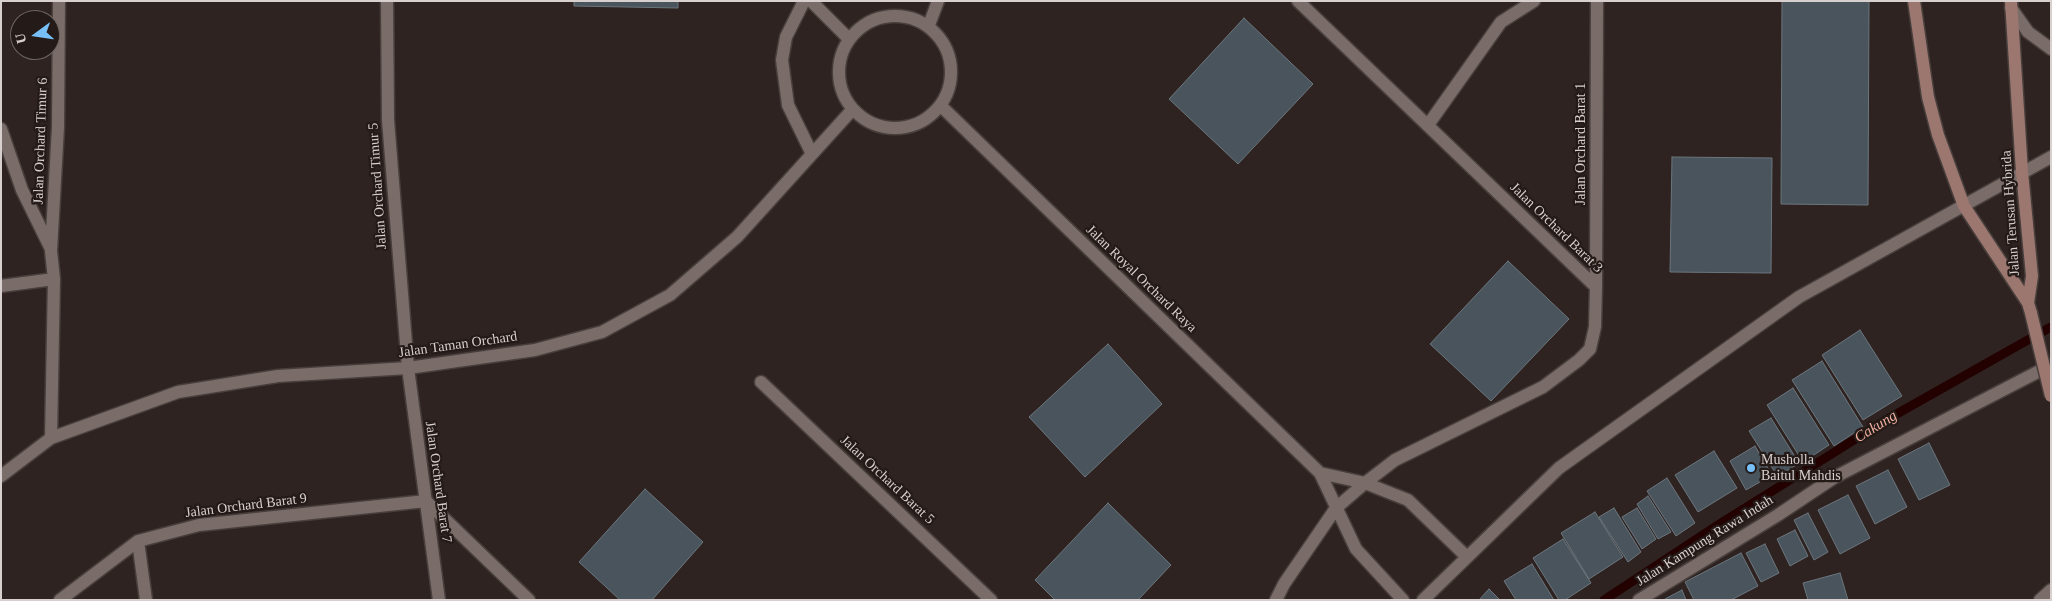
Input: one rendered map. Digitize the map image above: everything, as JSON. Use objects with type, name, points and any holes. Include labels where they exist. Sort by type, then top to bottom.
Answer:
[{"type":"street","name":"Jalan Orchard Timur 6","points":[[51,438],[54,279],[51,251],[58,127],[59,1]]},
{"type":"street","name":"Jalan Orchard Timur 5","points":[[387,1],[388,120],[408,368]]},
{"type":"street","points":[[804,1],[786,37],[782,60],[788,105],[812,154]]},
{"type":"street","points":[[811,1],[849,39]]},
{"type":"street","points":[[929,25],[938,1]]},
{"type":"street","name":"Jalan Orchard Barat 3","points":[[1276,600],[1284,584],[1336,508],[1395,460],[1542,386],[1590,350],[1596,327],[1596,287],[1298,1]]},
{"type":"street","points":[[1428,125],[1501,22],[1534,1]]},
{"type":"street","name":"Jalan Orchard Barat 1","points":[[1596,287],[1597,1]]},
{"type":"street","name":"Jalan Terusan Hybrida","points":[[1914,1],[1928,97],[1938,135],[1964,206],[2030,308]]},
{"type":"street","points":[[2011,5],[2028,32],[2051,49]]},
{"type":"street","name":"Jalan Terusan Hybrida","points":[[2011,5],[2022,172],[2032,276],[2030,308]]},
{"type":"street","points":[[901,15],[929,25],[948,49],[953,78],[942,107],[915,128],[880,128],[852,110],[840,87],[839,62],[849,39],[872,20],[901,15]]},
{"type":"street","name":"Jalan Royal Orchard Raya","points":[[942,107],[1320,473],[1356,549],[1404,600]]},
{"type":"street","name":"Jalan Taman Orchard","points":[[1,476],[51,438],[178,392],[278,376],[408,368],[535,350],[602,332],[670,295],[738,237],[852,110]]},
{"type":"street","name":"Jalan Orchard Timur 6","points":[[1,130],[22,190],[51,251]]},
{"type":"street","points":[[1423,600],[1559,468],[1800,297],[2051,157]]},
{"type":"street","points":[[1,286],[54,279]]},
{"type":"street","points":[[2030,308],[2051,396]]},
{"type":"street","name":"Jalan Kampung Rawa Indah","points":[[1639,600],[1778,515],[1835,477],[2051,365]]},
{"type":"street","name":"Jalan Orchard Barat 7","points":[[408,368],[439,600]]},
{"type":"street","name":"Jalan Orchard Barat 5","points":[[761,382],[991,600]]},
{"type":"street","points":[[1320,473],[1365,484],[1408,500],[1467,557]]},
{"type":"street","points":[[426,501],[529,600]]},
{"type":"street","name":"Jalan Orchard Barat 9","points":[[60,600],[138,541],[199,525],[426,501]]},
{"type":"street","points":[[138,541],[146,600]]},
{"type":"street","points":[[2040,600],[2051,590]]},
{"type":"building","points":[[574,1],[678,1],[678,8],[574,6]]},
{"type":"building","points":[[1782,1],[1869,1],[1868,205],[1781,204]]},
{"type":"building","points":[[1244,18],[1313,84],[1238,164],[1169,99]]},
{"type":"building","points":[[1672,157],[1772,158],[1771,273],[1670,272]]},
{"type":"building","points":[[1508,261],[1569,319],[1491,401],[1430,344]]},
{"type":"building","points":[[1860,330],[1902,396],[1863,420],[1822,355]]},
{"type":"building","points":[[1108,344],[1162,404],[1085,477],[1029,417]]},
{"type":"building","points":[[1822,361],[1863,427],[1834,446],[1792,380]]},
{"type":"building","points":[[1793,388],[1829,445],[1803,462],[1767,405]]},
{"type":"building","points":[[1771,418],[1799,463],[1778,477],[1749,431]]},
{"type":"building","points":[[1929,443],[1950,485],[1919,500],[1898,459]]},
{"type":"building","name":"Musholla Baitul Mahdis","points":[[1755,446],[1772,475],[1746,490],[1730,461]]},
{"type":"building","points":[[1714,451],[1737,488],[1698,512],[1675,475]]},
{"type":"building","points":[[1888,470],[1907,507],[1875,524],[1856,486]]},
{"type":"building","points":[[1667,478],[1695,523],[1676,536],[1647,491]]},
{"type":"building","points":[[645,489],[703,542],[652,600],[620,600],[579,562]]},
{"type":"building","points":[[1848,495],[1870,538],[1840,554],[1818,510]]},
{"type":"building","points":[[1648,496],[1671,532],[1658,539],[1637,504]]},
{"type":"building","points":[[1108,503],[1171,565],[1138,600],[1055,600],[1035,580]]},
{"type":"building","points":[[1614,508],[1641,552],[1628,562],[1599,517]]},
{"type":"building","points":[[1637,508],[1656,539],[1642,549],[1622,517]]},
{"type":"building","points":[[1595,512],[1623,557],[1589,579],[1561,533]]},
{"type":"building","points":[[1808,513],[1828,552],[1814,560],[1794,520]]},
{"type":"building","points":[[1795,530],[1808,556],[1790,566],[1777,539]]},
{"type":"building","points":[[1563,539],[1591,583],[1565,600],[1559,600],[1533,558]]},
{"type":"building","points":[[1765,544],[1779,573],[1761,582],[1746,553]]},
{"type":"building","points":[[1741,553],[1758,586],[1731,600],[1694,600],[1685,582]]},
{"type":"building","points":[[1532,564],[1554,600],[1516,600],[1504,581]]},
{"type":"building","points":[[1840,573],[1848,600],[1808,600],[1803,583]]},
{"type":"building","points":[[1489,589],[1500,600],[1479,600]]},
{"type":"building","points":[[1682,590],[1686,600],[1665,600],[1665,599]]},
{"type":"waterway","name":"Cakung","points":[[1604,600],[1721,523],[1886,420],[2051,327]]},
{"type":"place","name":"Musholla Baitul Mahdis","points":[[1751,468]]}]
